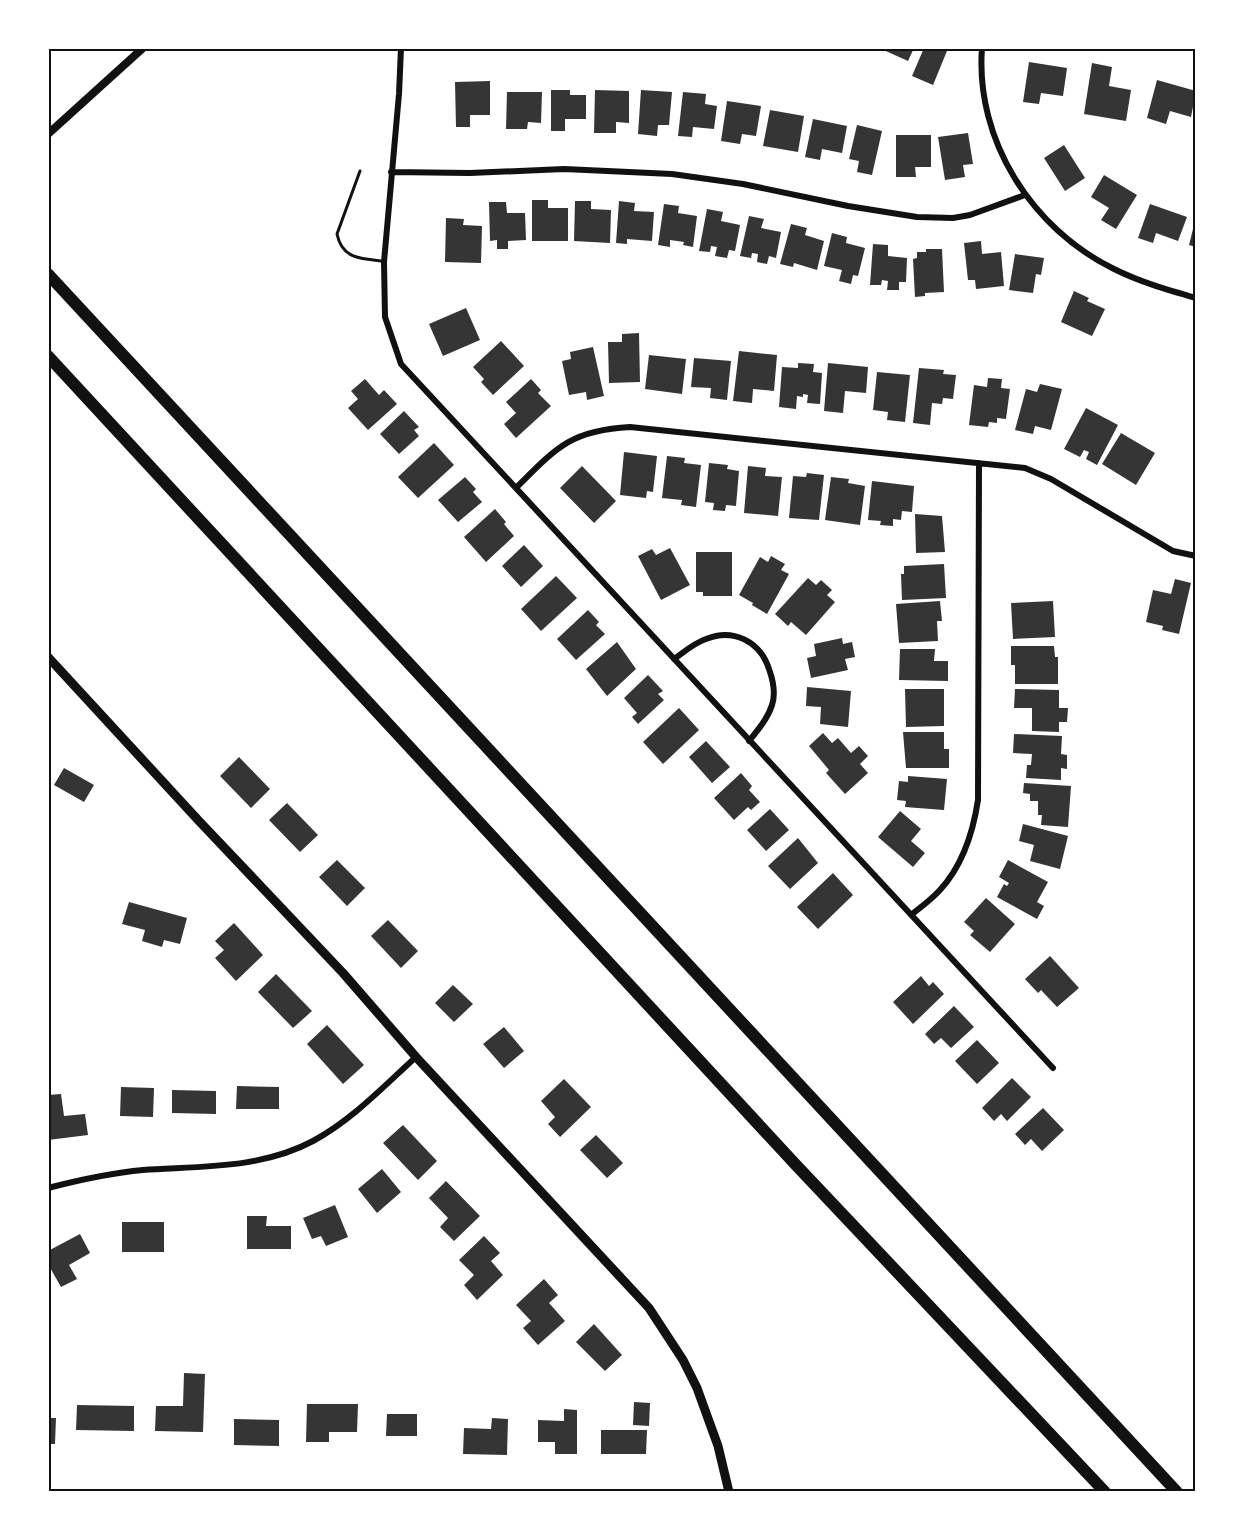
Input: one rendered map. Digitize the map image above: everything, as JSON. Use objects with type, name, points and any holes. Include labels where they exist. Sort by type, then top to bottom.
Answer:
[{"type":"highway","points":[[48,274],[1177,1492]]},
{"type":"highway","points":[[48,356],[796,1165],[1105,1492]]},
{"type":"main road","points":[[48,657],[199,821],[344,973],[416,1057],[649,1308],[683,1360],[697,1388],[718,1446],[729,1492]]},
{"type":"street","points":[[48,134],[143,48]]},
{"type":"street","points":[[401,48],[384,262],[385,317],[401,364],[1053,1068]]},
{"type":"street","points":[[982,48],[981,72],[990,125],[996,144],[1025,195],[1068,239],[1112,268],[1144,283],[1196,298]]},
{"type":"street","points":[[392,172],[470,173],[564,170],[672,174],[742,184],[848,206],[917,217],[953,218],[1025,195]]},
{"type":"street","points":[[516,488],[561,445],[582,435],[607,429],[630,427],[1025,468],[1051,479],[1173,551],[1196,556]]},
{"type":"street","points":[[911,915],[939,891],[954,871],[968,846],[978,800],[979,463]]},
{"type":"street","points":[[674,659],[707,638],[721,636],[742,637],[758,648],[774,683],[772,704],[762,725],[749,741]]},
{"type":"street","points":[[48,1188],[87,1178],[139,1170],[264,1160],[312,1142],[350,1117],[416,1057]]},
{"type":"lane","points":[[360,171],[337,234],[339,244],[347,253],[356,257],[384,262]]},
{"type":"building","points":[[879,48],[914,48],[908,61]]},
{"type":"building","points":[[924,48],[939,48],[947,51],[933,85],[912,76]]},
{"type":"building","points":[[1029,62],[1067,68],[1063,96],[1041,93],[1039,104],[1023,102]]},
{"type":"building","points":[[1092,63],[1112,67],[1109,86],[1131,90],[1126,121],[1084,114]]},
{"type":"building","points":[[1157,80],[1196,91],[1191,117],[1170,111],[1166,124],[1147,118]]},
{"type":"building","points":[[490,81],[490,115],[470,115],[470,127],[456,127],[455,82]]},
{"type":"building","points":[[551,90],[570,90],[570,95],[586,95],[586,119],[565,119],[565,131],[551,131]]},
{"type":"building","points":[[595,90],[629,91],[629,123],[616,122],[616,133],[594,133]]},
{"type":"building","points":[[641,90],[672,92],[669,125],[658,125],[657,136],[638,134]]},
{"type":"building","points":[[507,92],[542,92],[541,123],[528,122],[527,129],[506,129]]},
{"type":"building","points":[[683,92],[706,94],[705,104],[717,106],[714,129],[693,127],[692,137],[678,136]]},
{"type":"building","points":[[727,101],[761,106],[756,136],[742,134],[740,144],[721,141]]},
{"type":"building","points":[[770,110],[804,116],[798,152],[763,146]]},
{"type":"building","points":[[813,119],[847,126],[842,153],[822,149],[820,160],[805,157]]},
{"type":"building","points":[[857,125],[882,131],[872,175],[857,172],[859,161],[849,159]]},
{"type":"building","points":[[968,133],[973,164],[963,165],[965,177],[945,180],[938,137]]},
{"type":"building","points":[[896,135],[931,135],[931,167],[915,167],[916,177],[896,177]]},
{"type":"building","points":[[1064,145],[1085,178],[1065,191],[1044,158]]},
{"type":"building","points":[[1104,175],[1137,195],[1116,229],[1101,220],[1109,208],[1091,197]]},
{"type":"building","points":[[532,200],[548,200],[548,208],[568,208],[568,241],[532,241]]},
{"type":"building","points":[[575,201],[591,201],[591,209],[611,210],[610,243],[574,241]]},
{"type":"building","points":[[619,201],[635,203],[634,211],[654,212],[652,241],[627,239],[627,244],[616,243]]},
{"type":"building","points":[[489,202],[506,202],[507,213],[525,213],[526,240],[508,241],[508,249],[497,249],[497,240],[490,241]]},
{"type":"building","points":[[664,204],[679,206],[678,213],[697,216],[693,247],[683,245],[684,242],[670,240],[670,247],[658,245]]},
{"type":"building","points":[[1150,204],[1187,217],[1178,241],[1156,233],[1153,243],[1138,238]]},
{"type":"building","points":[[707,209],[723,212],[721,221],[740,225],[735,251],[729,250],[727,258],[715,256],[717,247],[711,246],[710,252],[699,251]]},
{"type":"building","points":[[749,216],[764,219],[761,228],[781,232],[776,258],[769,256],[767,264],[757,262],[758,254],[752,253],[751,258],[740,256]]},
{"type":"building","points":[[446,218],[464,219],[463,225],[482,226],[481,263],[445,262]]},
{"type":"building","points":[[1196,221],[1196,247],[1189,245]]},
{"type":"building","points":[[791,224],[807,228],[805,235],[824,241],[817,270],[794,263],[793,267],[780,264]]},
{"type":"building","points":[[832,233],[847,237],[846,243],[865,248],[858,276],[853,275],[851,284],[839,281],[842,270],[824,266]]},
{"type":"building","points":[[981,241],[982,254],[1001,252],[1004,286],[976,289],[975,280],[968,280],[964,243]]},
{"type":"building","points":[[873,244],[888,245],[888,256],[907,258],[906,282],[899,282],[899,290],[887,290],[888,281],[882,280],[881,285],[870,285]]},
{"type":"building","points":[[926,249],[942,249],[944,292],[925,293],[925,296],[915,297],[913,259],[917,258],[917,252],[926,252]]},
{"type":"building","points":[[1015,254],[1044,258],[1041,275],[1036,274],[1033,293],[1009,290]]},
{"type":"building","points":[[1074,291],[1089,298],[1087,301],[1105,309],[1092,336],[1061,322]]},
{"type":"building","points":[[466,308],[480,340],[443,356],[429,324]]},
{"type":"building","points":[[639,333],[640,382],[609,383],[608,342],[622,342],[622,334]]},
{"type":"building","points":[[501,341],[524,366],[493,395],[481,382],[484,379],[473,367]]},
{"type":"building","points":[[593,347],[604,396],[587,400],[586,392],[569,395],[562,361],[571,359],[570,352]]},
{"type":"building","points":[[739,351],[777,355],[774,391],[753,389],[752,403],[733,401]]},
{"type":"building","points":[[649,355],[686,359],[682,394],[645,389]]},
{"type":"building","points":[[694,358],[731,361],[727,400],[710,398],[711,388],[691,387]]},
{"type":"building","points":[[798,363],[814,364],[813,372],[822,373],[820,404],[807,403],[808,395],[803,394],[803,397],[797,396],[796,409],[779,407],[782,367],[798,368]]},
{"type":"building","points":[[828,363],[868,367],[866,393],[845,391],[843,413],[824,411]]},
{"type":"building","points":[[919,368],[944,370],[943,374],[956,375],[953,399],[943,398],[942,404],[932,403],[930,425],[913,423]]},
{"type":"building","points":[[877,372],[910,375],[905,422],[887,420],[888,412],[873,410]]},
{"type":"building","points":[[988,378],[1002,379],[1001,388],[1010,389],[1006,419],[997,418],[997,423],[989,422],[988,427],[969,425],[974,385],[987,387]]},
{"type":"building","points":[[365,379],[379,395],[384,390],[397,404],[368,430],[348,408],[358,399],[351,391]]},
{"type":"building","points":[[531,379],[541,390],[538,393],[551,406],[516,438],[504,424],[516,413],[506,402]]},
{"type":"building","points":[[1040,384],[1062,389],[1051,430],[1035,426],[1033,434],[1015,430],[1026,389],[1037,392]]},
{"type":"building","points":[[1086,408],[1118,425],[1097,465],[1086,459],[1089,452],[1084,450],[1080,457],[1064,449]]},
{"type":"building","points":[[404,411],[419,427],[414,430],[419,436],[399,454],[380,434]]},
{"type":"building","points":[[1121,433],[1155,453],[1136,485],[1102,464]]},
{"type":"building","points":[[434,443],[454,465],[418,498],[398,477]]},
{"type":"building","points":[[624,452],[657,456],[653,492],[647,491],[646,498],[620,495]]},
{"type":"building","points":[[667,456],[685,458],[684,463],[701,465],[696,507],[681,505],[682,500],[662,498]]},
{"type":"building","points":[[709,463],[728,465],[727,469],[739,471],[736,506],[726,505],[725,511],[713,510],[714,503],[705,502]]},
{"type":"building","points":[[582,466],[616,501],[594,523],[560,488]]},
{"type":"building","points":[[748,466],[766,468],[765,476],[782,477],[778,516],[744,513]]},
{"type":"building","points":[[807,473],[824,475],[819,520],[789,518],[793,476],[806,477]]},
{"type":"building","points":[[465,477],[476,489],[473,492],[482,502],[458,522],[438,500]]},
{"type":"building","points":[[831,477],[849,479],[848,483],[865,486],[860,525],[825,520]]},
{"type":"building","points":[[872,481],[914,486],[912,512],[902,511],[901,520],[893,519],[893,526],[880,525],[881,521],[868,520]]},
{"type":"building","points":[[495,509],[514,536],[486,562],[464,537]]},
{"type":"building","points":[[915,514],[942,516],[945,552],[916,553]]},
{"type":"building","points":[[524,545],[543,566],[521,587],[502,566]]},
{"type":"building","points":[[670,548],[690,585],[661,600],[638,556],[652,549],[656,555]]},
{"type":"building","points":[[696,552],[732,552],[732,596],[703,596],[703,592],[696,592]]},
{"type":"building","points":[[771,556],[785,564],[781,570],[789,574],[767,614],[739,595],[760,557],[768,562]]},
{"type":"building","points":[[944,564],[946,598],[902,600],[901,574],[904,574],[904,566]]},
{"type":"building","points":[[556,576],[577,598],[541,631],[521,609]]},
{"type":"building","points":[[808,578],[816,585],[821,580],[832,590],[827,595],[835,602],[806,635],[791,622],[788,626],[775,614]]},
{"type":"building","points":[[1175,579],[1191,583],[1179,634],[1162,630],[1163,626],[1146,622],[1153,590],[1171,594]]},
{"type":"building","points":[[940,601],[942,621],[937,621],[938,641],[899,643],[896,604]]},
{"type":"building","points":[[1053,601],[1055,637],[1013,639],[1011,603]]},
{"type":"building","points":[[588,610],[599,622],[596,625],[605,634],[576,660],[557,639]]},
{"type":"building","points":[[842,638],[843,644],[852,642],[855,657],[845,659],[848,670],[811,678],[807,658],[816,656],[814,644]]},
{"type":"building","points":[[617,642],[636,669],[607,696],[586,669]]},
{"type":"building","points":[[1011,646],[1054,646],[1055,657],[1058,657],[1058,684],[1015,684],[1015,665],[1011,665]]},
{"type":"building","points":[[900,649],[935,649],[934,661],[948,661],[948,681],[899,680]]},
{"type":"building","points":[[648,675],[663,691],[658,694],[664,700],[638,724],[632,717],[637,713],[624,698]]},
{"type":"building","points":[[807,687],[851,691],[848,727],[820,724],[821,707],[806,706]]},
{"type":"building","points":[[905,689],[944,689],[944,726],[906,727]]},
{"type":"building","points":[[1015,689],[1059,690],[1059,708],[1068,708],[1067,722],[1059,722],[1059,732],[1032,731],[1032,708],[1014,708]]},
{"type":"building","points":[[679,708],[699,730],[663,764],[643,742]]},
{"type":"building","points":[[903,732],[944,732],[944,749],[949,749],[949,768],[906,768]]},
{"type":"building","points":[[823,733],[832,743],[838,738],[851,753],[859,746],[868,756],[860,764],[868,773],[845,794],[826,773],[829,770],[809,746]]},
{"type":"building","points":[[1014,734],[1062,736],[1061,754],[1067,755],[1067,769],[1061,768],[1061,780],[1026,778],[1027,765],[1031,765],[1032,754],[1013,753]]},
{"type":"building","points":[[706,741],[730,767],[712,783],[689,757]]},
{"type":"building","points":[[239,757],[270,789],[251,808],[220,776]]},
{"type":"building","points":[[64,768],[94,785],[84,802],[54,785]]},
{"type":"building","points":[[741,773],[752,786],[749,790],[760,802],[751,810],[748,807],[734,820],[714,798]]},
{"type":"building","points":[[908,776],[947,779],[944,810],[905,807],[906,801],[897,800],[899,781],[908,782]]},
{"type":"building","points":[[1024,783],[1071,786],[1068,827],[1041,825],[1042,815],[1038,815],[1038,801],[1030,801],[1030,794],[1023,793]]},
{"type":"building","points":[[287,803],[318,835],[300,852],[269,820]]},
{"type":"building","points":[[770,809],[789,830],[766,851],[747,830]]},
{"type":"building","points":[[900,811],[921,829],[911,841],[925,853],[913,867],[878,837]]},
{"type":"building","points":[[1023,824],[1068,836],[1060,869],[1030,861],[1034,845],[1019,841]]},
{"type":"building","points":[[798,838],[818,863],[790,889],[768,866]]},
{"type":"building","points":[[337,860],[365,888],[347,906],[319,877]]},
{"type":"building","points":[[1008,860],[1048,882],[1037,902],[1044,906],[1037,919],[997,897],[1004,884],[1007,886],[1009,883],[999,877]]},
{"type":"building","points":[[833,873],[853,895],[818,929],[797,907]]},
{"type":"building","points":[[986,898],[1015,924],[990,952],[970,935],[974,931],[964,922]]},
{"type":"building","points":[[129,902],[187,918],[180,944],[164,940],[162,947],[142,941],[145,930],[122,924]]},
{"type":"building","points":[[388,920],[418,951],[401,968],[371,936]]},
{"type":"building","points":[[234,923],[263,955],[236,981],[215,958],[224,950],[215,941]]},
{"type":"building","points":[[1050,956],[1079,988],[1057,1007],[1041,990],[1038,993],[1025,979]]},
{"type":"building","points":[[276,974],[312,1011],[293,1028],[258,992]]},
{"type":"building","points":[[921,976],[929,986],[933,982],[944,994],[913,1024],[893,1002]]},
{"type":"building","points":[[453,985],[473,1004],[454,1022],[435,1003]]},
{"type":"building","points":[[954,1006],[974,1027],[951,1048],[941,1038],[934,1044],[925,1034]]},
{"type":"building","points":[[327,1025],[364,1065],[343,1084],[307,1044]]},
{"type":"building","points":[[504,1027],[524,1051],[504,1068],[483,1044]]},
{"type":"building","points":[[977,1040],[999,1063],[977,1084],[955,1061]]},
{"type":"building","points":[[1012,1078],[1031,1097],[1007,1121],[1001,1114],[994,1121],[982,1108]]},
{"type":"building","points":[[564,1079],[591,1107],[560,1137],[548,1124],[555,1117],[541,1101]]},
{"type":"building","points":[[237,1086],[279,1087],[279,1109],[236,1109]]},
{"type":"building","points":[[121,1087],[154,1088],[153,1117],[120,1116]]},
{"type":"building","points":[[172,1090],[216,1091],[216,1114],[172,1113]]},
{"type":"building","points":[[61,1094],[64,1116],[85,1114],[88,1135],[48,1140],[48,1095]]},
{"type":"building","points":[[1043,1108],[1064,1130],[1042,1151],[1031,1139],[1025,1145],[1015,1134]]},
{"type":"building","points":[[403,1125],[437,1161],[418,1180],[383,1143]]},
{"type":"building","points":[[596,1135],[623,1163],[607,1178],[580,1150]]},
{"type":"building","points":[[382,1169],[401,1192],[377,1213],[358,1189]]},
{"type":"building","points":[[446,1181],[480,1216],[454,1241],[440,1227],[448,1218],[429,1198]]},
{"type":"building","points":[[335,1205],[348,1237],[326,1246],[321,1236],[312,1239],[303,1218]]},
{"type":"building","points":[[247,1216],[267,1216],[266,1226],[291,1226],[291,1249],[247,1249]]},
{"type":"building","points":[[122,1222],[164,1222],[164,1252],[122,1252]]},
{"type":"building","points":[[80,1234],[90,1253],[69,1265],[77,1279],[61,1287],[48,1264],[48,1251]]},
{"type":"building","points":[[484,1236],[500,1253],[491,1261],[503,1275],[477,1300],[464,1285],[474,1275],[459,1260]]},
{"type":"building","points":[[544,1279],[558,1295],[549,1303],[565,1321],[538,1345],[523,1328],[531,1321],[516,1305]]},
{"type":"building","points":[[594,1324],[622,1355],[605,1371],[576,1342]]},
{"type":"building","points":[[184,1373],[205,1374],[203,1432],[155,1431],[156,1406],[183,1406]]},
{"type":"building","points":[[634,1402],[650,1403],[649,1426],[633,1425]]},
{"type":"building","points":[[307,1404],[358,1404],[357,1432],[329,1432],[329,1442],[306,1442]]},
{"type":"building","points":[[77,1405],[134,1406],[134,1431],[76,1430]]},
{"type":"building","points":[[564,1409],[577,1410],[577,1454],[555,1454],[555,1442],[538,1442],[538,1420],[564,1421]]},
{"type":"building","points":[[387,1414],[417,1414],[417,1436],[386,1436]]},
{"type":"building","points":[[48,1418],[56,1418],[55,1444],[48,1444]]},
{"type":"building","points":[[492,1418],[508,1419],[507,1455],[463,1454],[464,1428],[491,1429]]},
{"type":"building","points":[[234,1419],[279,1420],[279,1446],[234,1445]]},
{"type":"building","points":[[601,1430],[647,1430],[646,1454],[601,1454]]}]
